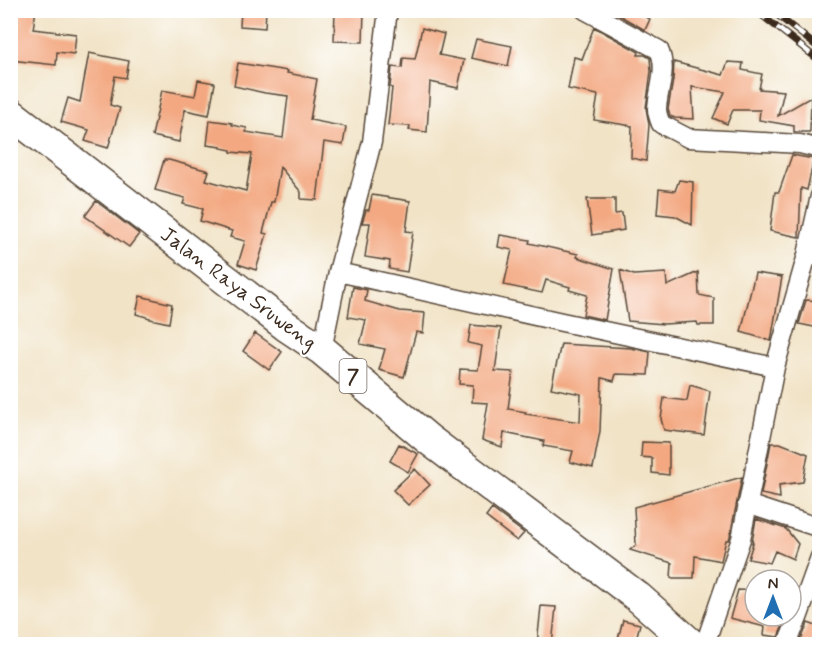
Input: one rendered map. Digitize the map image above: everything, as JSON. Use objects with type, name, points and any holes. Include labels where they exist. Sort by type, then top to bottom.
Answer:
[{"type":"highway","name":"Jalan Raya Sruweng","points":[[10,113],[286,326],[322,350],[428,439],[639,598],[691,645]]},
{"type":"street","points":[[322,350],[338,272],[372,142],[388,10]]},
{"type":"street","points":[[585,10],[659,50],[662,57],[663,80],[656,111],[660,124],[688,138],[800,144],[819,149]]},
{"type":"street","points":[[705,645],[741,539],[775,367],[813,256],[819,196]]},
{"type":"street","points":[[338,272],[775,367]]},
{"type":"street","points":[[747,504],[819,528]]},
{"type":"street","points":[[787,645],[819,557]]},
{"type":"building","points":[[12,10],[36,10],[33,29],[76,34],[74,54],[57,52],[56,65],[10,60]]},
{"type":"building","points":[[241,10],[266,10],[265,28],[240,26]]},
{"type":"building","points":[[335,10],[364,11],[363,42],[334,41]]},
{"type":"building","points":[[610,10],[632,10],[650,19],[645,30]]},
{"type":"building","points":[[594,27],[639,52],[638,55],[650,58],[651,71],[646,108],[649,125],[646,161],[631,158],[632,126],[594,120],[598,95],[568,89],[574,57],[582,59]]},
{"type":"building","points":[[422,28],[444,34],[439,55],[464,60],[458,88],[430,82],[427,132],[409,130],[410,126],[388,125],[392,67],[402,68],[403,58],[415,59]]},
{"type":"building","points":[[476,39],[512,46],[508,66],[471,58]]},
{"type":"building","points":[[89,53],[129,61],[126,78],[115,76],[110,105],[120,108],[108,148],[85,141],[89,130],[61,122],[68,98],[80,102]]},
{"type":"building","points":[[674,62],[723,75],[728,62],[743,63],[742,70],[762,74],[759,89],[784,91],[778,116],[811,97],[810,132],[794,132],[794,126],[759,120],[760,110],[733,110],[727,124],[713,118],[725,92],[692,87],[694,119],[670,116],[668,109]]},
{"type":"building","points":[[238,63],[288,71],[287,73],[317,79],[310,120],[346,127],[343,145],[324,142],[317,200],[301,199],[301,192],[280,167],[274,202],[271,202],[263,233],[267,234],[256,270],[238,264],[245,241],[230,237],[232,231],[200,221],[203,209],[183,204],[185,198],[155,190],[164,160],[169,160],[209,171],[206,180],[246,191],[252,154],[231,152],[221,147],[207,145],[210,120],[247,128],[246,132],[283,138],[288,96],[234,86]]},
{"type":"building","points":[[198,80],[215,83],[209,115],[185,110],[179,142],[152,136],[162,90],[195,96]]},
{"type":"building","points":[[792,155],[814,159],[807,190],[801,188],[799,237],[770,231],[775,192],[779,192]]},
{"type":"building","points":[[679,180],[693,182],[692,225],[675,216],[657,214],[659,189],[675,191]]},
{"type":"building","points":[[372,195],[410,201],[406,231],[413,232],[407,272],[389,269],[390,261],[365,257],[370,223],[362,223],[366,210],[369,210]]},
{"type":"building","points":[[587,199],[615,199],[615,214],[622,213],[624,230],[592,235]]},
{"type":"building","points":[[96,201],[139,234],[129,247],[85,216]]},
{"type":"building","points":[[500,235],[530,240],[529,243],[578,254],[577,257],[614,269],[605,320],[583,315],[587,295],[569,290],[570,287],[546,280],[542,293],[504,285],[512,250],[498,247]]},
{"type":"building","points":[[620,270],[634,275],[666,273],[667,286],[698,272],[699,295],[714,298],[714,325],[698,325],[697,322],[664,324],[628,321]]},
{"type":"building","points":[[755,273],[782,277],[771,341],[741,332]]},
{"type":"building","points":[[353,287],[367,290],[365,301],[400,311],[425,313],[423,333],[416,332],[404,377],[379,370],[385,349],[360,344],[366,320],[348,317]]},
{"type":"building","points":[[140,296],[172,304],[169,323],[136,314]]},
{"type":"building","points":[[806,300],[819,301],[819,328],[799,324]]},
{"type":"building","points":[[471,325],[501,328],[495,371],[513,372],[508,409],[526,412],[525,414],[580,422],[581,394],[551,388],[561,344],[631,348],[650,352],[648,375],[616,374],[614,381],[602,378],[600,431],[593,468],[570,462],[573,451],[543,446],[544,441],[504,433],[502,447],[482,440],[488,403],[472,402],[473,385],[459,384],[460,369],[478,370],[482,346],[468,343]]},
{"type":"building","points":[[255,333],[282,352],[269,370],[243,351]]},
{"type":"building","points":[[690,385],[710,391],[704,435],[664,430],[661,419],[664,398],[687,401]]},
{"type":"building","points":[[642,442],[669,443],[669,475],[652,473],[652,458],[641,457]]},
{"type":"building","points":[[771,443],[780,443],[808,454],[803,482],[779,485],[780,498],[761,494]]},
{"type":"building","points":[[399,444],[418,454],[408,472],[390,461]]},
{"type":"building","points":[[415,469],[430,485],[408,505],[393,490]]},
{"type":"building","points":[[742,477],[729,540],[726,540],[721,561],[695,556],[694,578],[671,578],[672,563],[630,550],[636,545],[634,507]]},
{"type":"building","points":[[492,509],[524,533],[517,541],[486,517]]},
{"type":"building","points":[[756,519],[786,529],[798,544],[793,559],[775,551],[770,563],[748,559]]},
{"type":"building","points":[[738,590],[743,590],[743,621],[730,618]]},
{"type":"building","points":[[541,606],[556,607],[552,645],[537,645]]},
{"type":"building","points":[[623,620],[640,624],[635,643],[618,639]]},
{"type":"building","points":[[808,623],[819,627],[819,645],[799,645]]},
{"type":"building","points":[[765,628],[782,628],[778,637],[764,635]]},
{"type":"railway","points":[[755,10],[820,61]]},
{"type":"railway","points":[[771,10],[820,49]]}]
